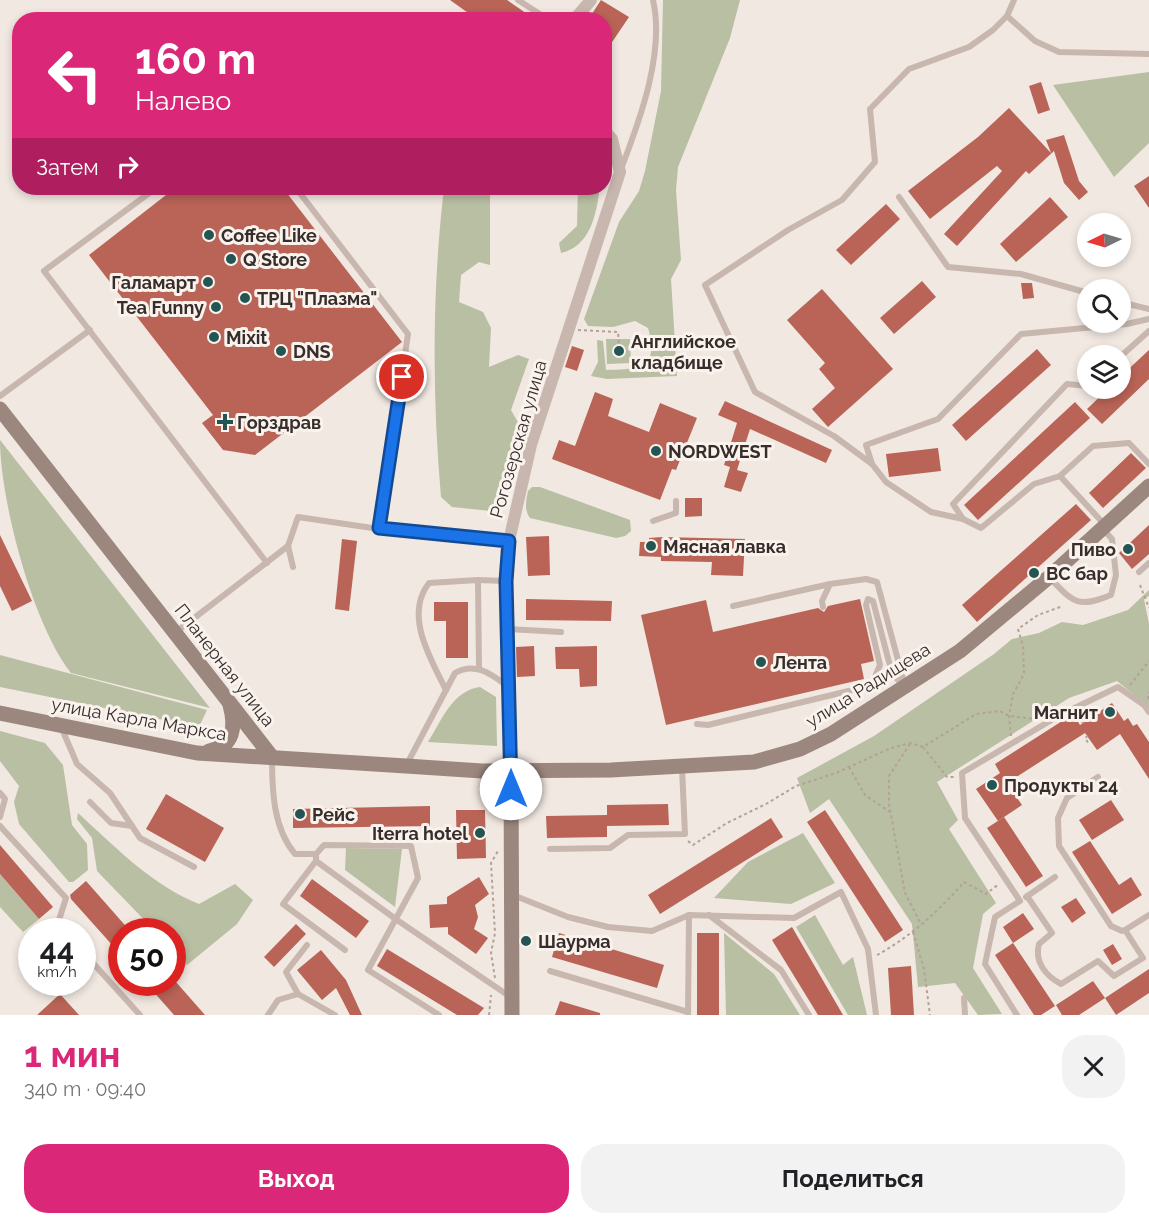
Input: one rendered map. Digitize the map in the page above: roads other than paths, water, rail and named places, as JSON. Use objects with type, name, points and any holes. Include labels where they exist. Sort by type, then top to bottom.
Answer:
[{"type":"main road","name":"Планерная улица","points":[[0,409],[272,757]]},
{"type":"main road","name":"улица Радищева","points":[[511,771],[682,768],[754,762],[800,749],[831,734],[902,681],[960,651],[1049,577],[1149,486]]},
{"type":"main road","points":[[197,753],[222,747],[228,741],[234,725],[234,708]]},
{"type":"main road","points":[[226,754],[235,751],[241,742],[243,726],[234,708]]},
{"type":"main road","name":"улица Карла Маркса","points":[[0,713],[197,753],[272,757]]},
{"type":"main road","points":[[272,757],[511,771],[512,1015]]},
{"type":"street","points":[[581,12],[591,0]]},
{"type":"street","points":[[612,139],[620,172]]},
{"type":"street","name":"Рогозерская улица","points":[[511,771],[506,581],[509,541],[529,455],[620,172]]},
{"type":"lane","points":[[518,0],[537,12]]},
{"type":"lane","points":[[620,172],[644,112],[658,21],[653,0]]},
{"type":"lane","points":[[1014,0],[1007,16],[993,30],[969,47],[909,69],[870,109],[874,162],[842,200],[788,230],[705,285],[755,392],[834,436],[872,464],[886,482],[931,512],[963,519],[981,528],[1034,484],[1060,476],[1093,446],[1129,443],[1149,464]]},
{"type":"lane","points":[[1007,16],[1035,40],[1059,52],[1149,54]]},
{"type":"lane","points":[[147,195],[44,271],[267,563]]},
{"type":"lane","points":[[302,195],[408,334],[379,528]]},
{"type":"lane","points":[[899,197],[948,267],[1021,274],[1077,290]]},
{"type":"lane","points":[[1131,305],[1149,309]]},
{"type":"lane","points":[[872,464],[866,446],[938,419],[1021,334],[1127,324],[1149,319]]},
{"type":"lane","points":[[0,396],[90,330]]},
{"type":"lane","points":[[1131,347],[1149,331]]},
{"type":"lane","points":[[963,519],[953,504],[1067,384],[1077,385]]},
{"type":"lane","points":[[1049,577],[1072,601],[1084,603],[1111,595],[1116,575],[1112,539],[1060,476]]},
{"type":"lane","points":[[653,521],[676,513],[676,501]]},
{"type":"lane","points":[[175,632],[288,546],[298,517],[509,541]]},
{"type":"lane","points":[[288,546],[293,567]]},
{"type":"lane","points":[[1139,572],[1149,563]]},
{"type":"lane","points":[[733,606],[830,584],[866,579],[877,582],[902,681]]},
{"type":"lane","points":[[478,580],[478,669]]},
{"type":"lane","points":[[446,690],[426,649],[420,629],[422,592],[429,583],[506,581]]},
{"type":"lane","points":[[823,607],[822,601],[830,584]]},
{"type":"lane","points":[[697,724],[708,725],[865,687],[874,679],[880,665],[866,605],[868,599],[873,601],[889,662],[902,681]]},
{"type":"lane","points":[[508,629],[561,632]]},
{"type":"lane","points":[[406,766],[455,673],[470,667],[478,669],[509,688]]},
{"type":"lane","points":[[1020,901],[965,818],[962,774],[1060,715],[1118,687],[1144,705],[1149,712]]},
{"type":"lane","points":[[60,724],[77,764],[111,794],[140,838],[194,867]]},
{"type":"lane","points":[[272,757],[273,799],[289,847],[295,854],[316,858],[397,920],[512,998]]},
{"type":"lane","points":[[550,849],[610,848],[628,836],[685,834],[682,768]]},
{"type":"lane","points":[[1098,777],[1067,798],[1058,818],[1059,846],[1111,926],[1122,931],[1149,915]]},
{"type":"lane","points":[[0,793],[5,799],[0,817]]},
{"type":"lane","points":[[90,802],[111,822],[132,826]]},
{"type":"lane","points":[[0,826],[66,898],[60,918]]},
{"type":"lane","points":[[345,950],[283,904],[324,846],[411,846],[418,878],[368,970],[439,1015]]},
{"type":"lane","points":[[1017,1015],[985,964],[995,917],[1055,877]]},
{"type":"lane","points":[[513,894],[568,917],[608,927],[651,931],[689,915],[794,918],[841,892],[867,949],[876,1015]]},
{"type":"lane","points":[[1027,896],[1052,933],[1039,944],[1037,952],[1039,962],[1049,978],[1061,984],[1098,961],[1114,976],[1143,958],[1125,930]]},
{"type":"lane","points":[[550,971],[688,1013],[689,915]]},
{"type":"lane","points":[[709,915],[781,970],[809,1015]]},
{"type":"lane","points":[[306,945],[286,972],[298,994],[335,1015]]},
{"type":"lane","points":[[96,966],[140,1015]]},
{"type":"lane","points":[[268,1015],[278,1000],[298,994]]},
{"type":"lane","points":[[964,998],[965,1015]]},
{"type":"place","name":"Coffee Like","points":[[209,235]]},
{"type":"place","name":"Q Store","points":[[231,259]]},
{"type":"place","name":"Галамарт","points":[[208,282]]},
{"type":"place","name":"ТРЦ \"Плазма\"","points":[[245,298]]},
{"type":"place","name":"Tea Funny","points":[[216,307]]},
{"type":"place","name":"Mixit","points":[[214,337]]},
{"type":"place","name":"DNS","points":[[281,351]]},
{"type":"place","name":"Английское кладбище","points":[[619,351]]},
{"type":"place","name":"Горздрав","points":[[225,422]]},
{"type":"place","name":"NORDWEST","points":[[656,451]]},
{"type":"place","name":"Мясная лавка","points":[[651,546]]},
{"type":"place","name":"Пиво","points":[[1128,549]]},
{"type":"place","name":"BC бар","points":[[1034,573]]},
{"type":"place","name":"Лента","points":[[761,662]]},
{"type":"place","name":"Магнит","points":[[1110,712]]},
{"type":"place","name":"Продукты 24","points":[[992,785]]},
{"type":"place","name":"Рейс","points":[[300,814]]},
{"type":"place","name":"Iterra hotel","points":[[480,833]]},
{"type":"place","name":"Шаурма","points":[[526,941]]}]
